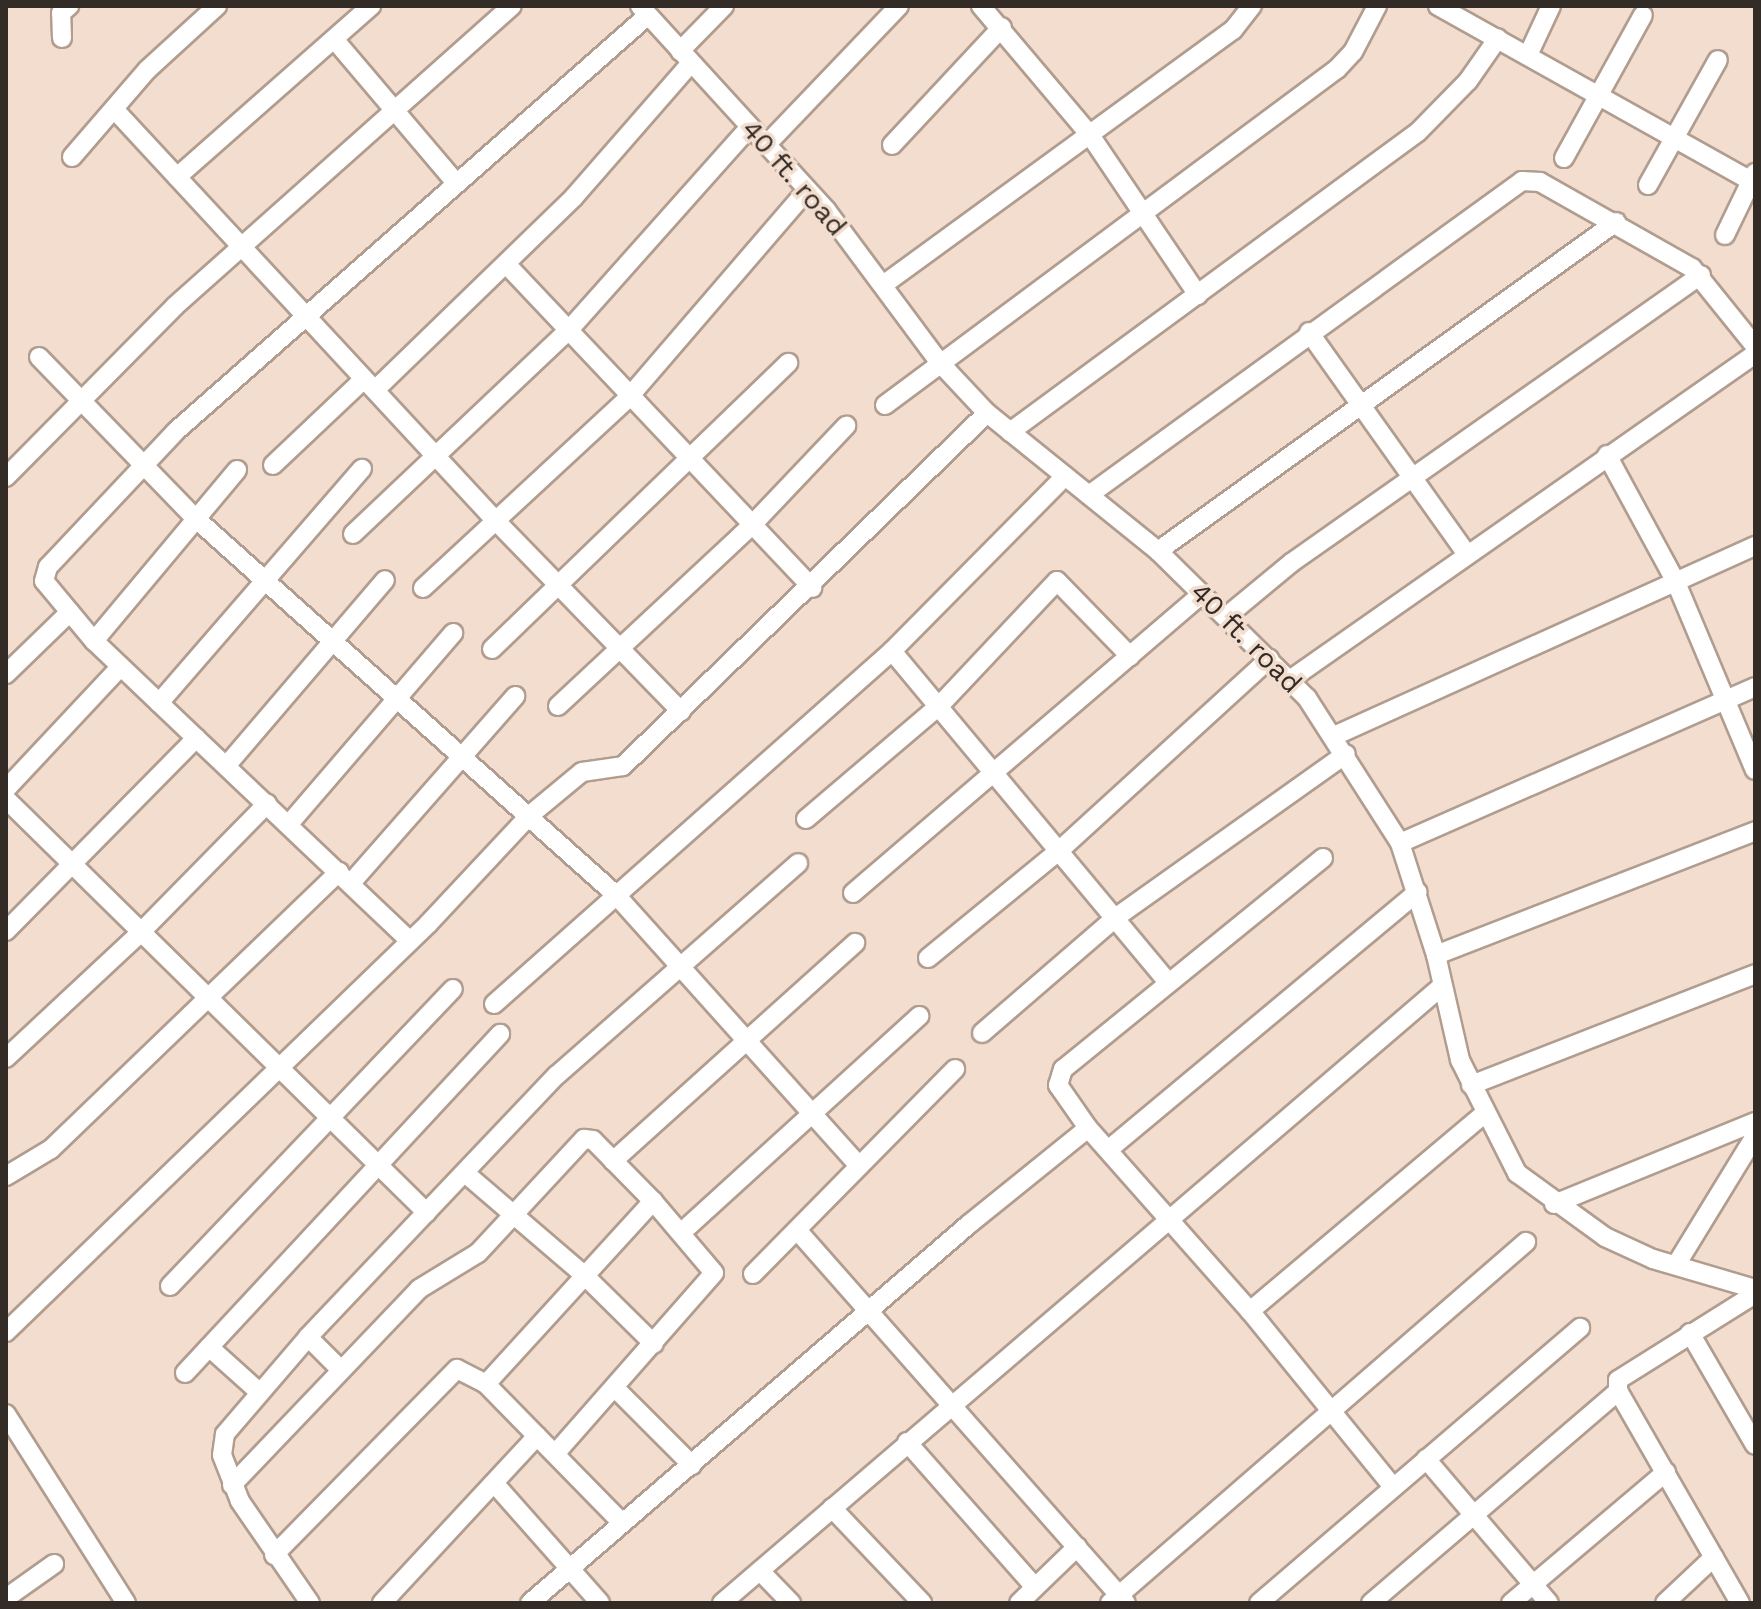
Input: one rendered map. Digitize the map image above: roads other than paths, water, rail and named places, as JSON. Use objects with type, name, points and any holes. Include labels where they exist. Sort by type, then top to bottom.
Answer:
[{"type":"street","points":[[62,38],[61,13],[69,6]]},
{"type":"street","points":[[72,157],[147,70],[217,6]]},
{"type":"street","points":[[6,477],[78,401],[241,248],[512,6]]},
{"type":"street","points":[[273,465],[508,266],[686,57],[724,6]]},
{"type":"street","points":[[767,144],[899,6]]},
{"type":"street","points":[[981,6],[1002,27],[1090,135],[1198,295]]},
{"type":"street","points":[[883,285],[1233,30],[1252,6]]},
{"type":"street","points":[[885,405],[1141,211],[1337,69],[1353,52],[1377,6]]},
{"type":"street","points":[[1438,6],[1529,53],[1754,179],[1725,235]]},
{"type":"street","points":[[1529,53],[1551,6]]},
{"type":"street","points":[[177,177],[334,39],[358,10]]},
{"type":"street","points":[[410,941],[120,667],[94,641],[43,575],[141,464],[303,314],[456,183],[644,11]]},
{"type":"street","name":"40 ft. road","points":[[644,11],[807,190],[940,363],[987,413],[1158,551],[1291,679],[1334,736],[1400,843],[1418,892],[1471,1085],[1517,1173],[1554,1204],[1605,1237],[1755,1292]]},
{"type":"street","points":[[1564,158],[1643,15]]},
{"type":"street","points":[[892,145],[1002,27]]},
{"type":"street","points":[[1010,432],[1418,132],[1468,81],[1498,38]]},
{"type":"street","points":[[334,39],[456,183]]},
{"type":"street","points":[[1648,185],[1718,60]]},
{"type":"street","points":[[114,109],[495,520],[681,711]]},
{"type":"street","points":[[353,534],[568,331],[750,127]]},
{"type":"street","points":[[1089,495],[1309,332],[1522,181],[1540,182],[1616,222],[1701,275],[1755,346]]},
{"type":"street","points":[[423,588],[629,397],[807,190]]},
{"type":"street","points":[[1158,551],[1616,222]]},
{"type":"street","points":[[508,266],[812,588]]},
{"type":"street","points":[[1227,616],[1291,563],[1701,275]]},
{"type":"street","points":[[1309,332],[1466,553]]},
{"type":"street","points":[[1291,679],[1466,553],[1755,354]]},
{"type":"street","points":[[39,357],[78,401],[194,517],[330,643],[530,815],[616,895],[859,1166]]},
{"type":"street","points":[[492,649],[788,363]]},
{"type":"street","points":[[6,1332],[276,1065],[410,941],[530,815],[582,772],[623,766],[812,588],[987,413]]},
{"type":"street","points":[[558,706],[752,525],[846,426]]},
{"type":"street","points":[[1607,455],[1675,580],[1755,770]]},
{"type":"street","points":[[159,703],[267,584],[362,469]]},
{"type":"street","points":[[94,641],[194,517],[237,470]]},
{"type":"street","points":[[494,1004],[892,651],[1065,476]]},
{"type":"street","points":[[1334,736],[1755,546]]},
{"type":"street","points":[[227,765],[385,580]]},
{"type":"street","points":[[806,819],[941,704],[1057,581],[1130,656]]},
{"type":"street","points":[[853,893],[997,773],[1202,594]]},
{"type":"street","points":[[6,674],[70,612]]},
{"type":"street","points":[[289,824],[453,633]]},
{"type":"street","points":[[892,651],[941,704],[1168,982]]},
{"type":"street","points":[[928,958],[1061,849],[1269,659]]},
{"type":"street","points":[[6,789],[120,667]]},
{"type":"street","points":[[1400,843],[1755,687]]},
{"type":"street","points":[[6,1176],[51,1149],[209,998],[345,877],[462,758],[515,696]]},
{"type":"street","points":[[6,931],[196,738]]},
{"type":"street","points":[[982,1033],[1115,918],[1346,754]]},
{"type":"street","points":[[6,799],[427,1213]]},
{"type":"street","points":[[6,1058],[141,932],[267,804]]},
{"type":"street","points":[[1436,955],[1755,831]]},
{"type":"street","points":[[1323,858],[1168,982],[1058,1076],[1066,1099],[1088,1128],[1250,1311],[1393,1487]]},
{"type":"street","points":[[310,1603],[274,1555],[232,1485],[221,1443],[258,1391],[602,1031],[798,863]]},
{"type":"street","points":[[1108,1150],[1418,892]]},
{"type":"street","points":[[613,1161],[855,943]]},
{"type":"street","points":[[1471,1085],[1755,974]]},
{"type":"street","points":[[722,1603],[951,1403],[1442,986]]},
{"type":"street","points":[[170,1286],[328,1116],[453,989]]},
{"type":"street","points":[[682,1232],[919,1016]]},
{"type":"street","points":[[185,1373],[500,1034]]},
{"type":"street","points":[[753,1274],[955,1069]]},
{"type":"street","points":[[1250,1311],[1484,1114]]},
{"type":"street","points":[[1554,1204],[1755,1122]]},
{"type":"street","points":[[530,1603],[869,1310],[1088,1128]]},
{"type":"street","points":[[1676,1265],[1749,1154],[1755,1136]]},
{"type":"street","points":[[232,1485],[427,1281],[467,1262],[584,1139],[593,1140],[653,1201],[714,1273],[555,1454]]},
{"type":"street","points":[[465,1173],[584,1275],[654,1344]]},
{"type":"street","points":[[486,1384],[653,1201]]},
{"type":"street","points":[[797,1230],[1077,1547],[1118,1600],[1330,1410],[1526,1242]]},
{"type":"street","points":[[1371,1603],[1472,1513],[1618,1391],[1621,1374],[1755,1292]]},
{"type":"street","points":[[1259,1603],[1580,1328]]},
{"type":"street","points":[[1690,1333],[1755,1445]]},
{"type":"street","points":[[308,1337],[340,1369]]},
{"type":"street","points":[[209,1347],[258,1391]]},
{"type":"street","points":[[274,1555],[457,1369],[486,1384],[622,1523]]},
{"type":"street","points":[[615,1388],[692,1465]]},
{"type":"street","points":[[1618,1391],[1740,1603]]},
{"type":"street","points":[[6,1414],[126,1603]]},
{"type":"street","points":[[382,1603],[537,1436]]},
{"type":"street","points":[[907,1442],[1035,1587]]},
{"type":"street","points":[[1426,1459],[1549,1603]]},
{"type":"street","points":[[1511,1603],[1666,1472]]},
{"type":"street","points":[[494,1483],[600,1603]]},
{"type":"street","points":[[832,1508],[922,1603]]},
{"type":"street","points":[[1019,1603],[1077,1547]]},
{"type":"street","points":[[1665,1603],[1714,1557]]},
{"type":"street","points":[[6,1598],[54,1564]]},
{"type":"street","points":[[760,1571],[791,1603]]}]
